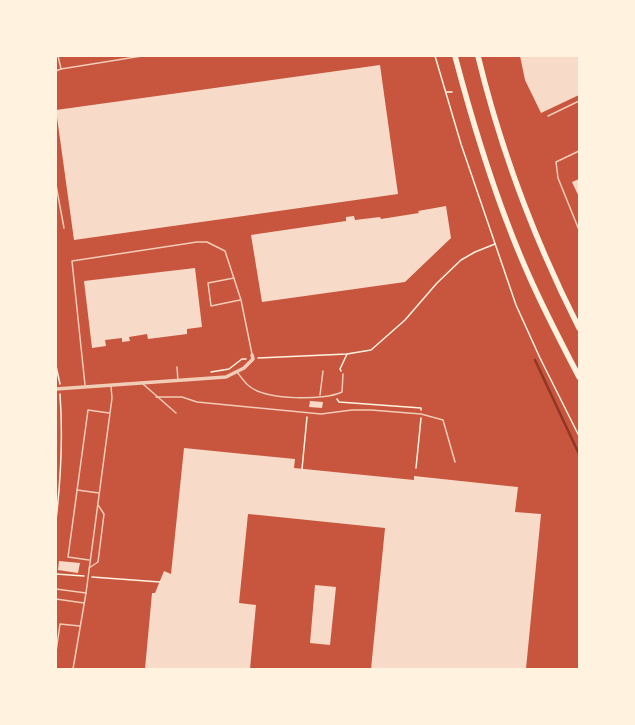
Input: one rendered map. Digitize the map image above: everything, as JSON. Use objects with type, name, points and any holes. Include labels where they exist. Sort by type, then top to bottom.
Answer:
[{"type":"highway","points":[[455,56],[476,130],[515,242],[547,315],[579,377]]},
{"type":"highway","points":[[478,56],[490,104],[523,205],[579,328]]},
{"type":"street","points":[[58,389],[226,377],[237,372],[252,357]]},
{"type":"lane","points":[[58,56],[61,69]]},
{"type":"lane","points":[[56,71],[142,56]]},
{"type":"lane","points":[[548,116],[579,101]]},
{"type":"lane","points":[[579,150],[556,162],[558,178],[579,230]]},
{"type":"lane","points":[[56,185],[64,228]]},
{"type":"lane","points":[[85,387],[84,356],[72,261],[207,242],[225,251],[241,300],[252,357]]},
{"type":"lane","points":[[234,278],[208,284],[211,306],[241,300]]},
{"type":"lane","points":[[177,367],[178,381]]},
{"type":"lane","points":[[320,395],[323,370]]},
{"type":"lane","points":[[237,372],[250,387],[276,396],[308,399],[320,395],[334,396],[342,392],[343,374]]},
{"type":"lane","points":[[143,384],[176,413]]},
{"type":"lane","points":[[73,669],[86,593],[98,505],[112,398],[111,386]]},
{"type":"lane","points":[[156,397],[182,397],[197,402],[321,414],[352,410],[421,414],[443,420],[455,462]]},
{"type":"lane","points":[[90,560],[68,556],[88,410],[109,412]]},
{"type":"lane","points":[[77,490],[99,493]]},
{"type":"lane","points":[[89,568],[98,562],[104,514],[98,505]]},
{"type":"lane","points":[[56,589],[86,593]]},
{"type":"lane","points":[[56,599],[84,603]]},
{"type":"lane","points":[[56,652],[60,624],[80,626]]},
{"type":"path","points":[[435,56],[461,144],[525,328],[579,436]]},
{"type":"path","points":[[446,92],[452,92]]},
{"type":"path","points":[[207,372],[229,369],[242,359],[252,357],[347,354],[371,350],[405,320],[436,283],[461,260],[475,252],[495,244]]},
{"type":"path","points":[[343,374],[340,369],[347,354]]},
{"type":"path","points":[[56,366],[59,383],[58,389],[62,426],[60,484],[56,520]]},
{"type":"path","points":[[59,383],[66,382]]},
{"type":"path","points":[[334,396],[339,402],[421,408],[416,468]]},
{"type":"path","points":[[302,468],[307,419]]},
{"type":"path","points":[[56,574],[160,582]]},
{"type":"building","points":[[520,56],[579,56],[579,95],[541,113],[525,80]]},
{"type":"building","points":[[380,65],[398,194],[74,240],[56,110]]},
{"type":"building","points":[[579,179],[579,197],[572,182]]},
{"type":"building","points":[[446,206],[451,238],[405,282],[262,302],[251,235],[346,221],[346,217],[354,216],[355,220],[380,217],[381,219],[419,213],[418,211]]},
{"type":"building","points":[[195,268],[202,327],[187,329],[187,334],[148,339],[147,334],[129,337],[130,341],[122,342],[122,338],[105,340],[106,346],[92,348],[84,281]]},
{"type":"building","points":[[310,401],[323,402],[322,408],[309,407]]},
{"type":"building","points":[[184,448],[295,459],[294,468],[414,480],[414,476],[518,487],[515,512],[541,514],[526,669],[371,669],[385,528],[248,514],[239,603],[256,605],[250,669],[145,669],[152,593],[155,593],[164,571],[171,574]]},
{"type":"building","points":[[59,561],[80,563],[78,573],[58,570]]},
{"type":"building","points":[[315,585],[336,587],[330,645],[310,643]]},
{"type":"waterway","points":[[535,360],[579,454]]}]
